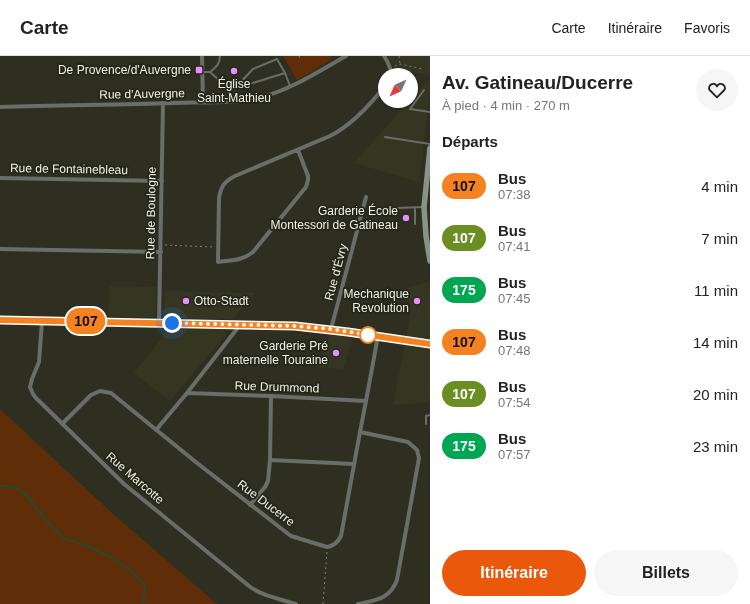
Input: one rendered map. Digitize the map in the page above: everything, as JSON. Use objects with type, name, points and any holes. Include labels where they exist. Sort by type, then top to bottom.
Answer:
[{"type":"main road","points":[[430,148],[424,208],[430,261]]},
{"type":"street","points":[[202,56],[203,102]]},
{"type":"street","name":"Rue d'Auvergne","points":[[0,106],[203,102],[254,99],[273,94],[290,87],[336,59],[346,56]]},
{"type":"street","points":[[384,56],[390,67]]},
{"type":"street","points":[[298,150],[307,172],[308,180],[306,187],[253,252],[245,258],[218,262],[219,198],[226,181],[336,133],[350,124],[378,94]]},
{"type":"street","name":"Rue de Boulogne","points":[[160,323],[163,103]]},
{"type":"street","name":"Rue de Fontainebleau","points":[[0,178],[162,181]]},
{"type":"street","name":"Rue d'Évry","points":[[331,329],[366,197]]},
{"type":"street","points":[[0,249],[161,252]]},
{"type":"street","points":[[0,320],[295,326],[331,329],[430,344]]},
{"type":"street","name":"Rue Marcotte","points":[[42,321],[39,362],[30,387],[36,398],[124,484],[253,589],[263,594],[296,604]]},
{"type":"street","points":[[156,430],[187,394],[240,325]]},
{"type":"street","points":[[327,547],[338,542],[341,536],[378,336]]},
{"type":"street","name":"Rue Ducerre","points":[[62,424],[91,395],[100,391],[111,393],[250,505],[291,536],[327,547]]},
{"type":"street","name":"Rue Drummond","points":[[187,394],[271,396],[366,401]]},
{"type":"street","points":[[250,505],[267,484],[270,460],[271,396]]},
{"type":"street","points":[[358,604],[383,598],[395,586],[419,458],[417,450],[408,442],[360,432]]},
{"type":"street","points":[[270,460],[354,464]]},
{"type":"lane","points":[[203,72],[210,72],[215,68],[219,64],[220,56]]},
{"type":"lane","points":[[235,88],[253,69],[277,59],[285,73],[290,87]]},
{"type":"lane","points":[[210,72],[230,90],[232,101]]},
{"type":"lane","points":[[230,90],[285,73]]},
{"type":"lane","points":[[424,90],[410,109],[430,112]]},
{"type":"lane","points":[[385,137],[430,144]]},
{"type":"lane","points":[[397,208],[424,208]]},
{"type":"lane","points":[[415,208],[415,224]]},
{"type":"lane","points":[[426,424],[426,416],[430,415]]},
{"type":"path","points":[[399,56],[400,64]]},
{"type":"path","points":[[390,67],[400,64],[423,69]]},
{"type":"path","points":[[161,245],[218,247]]},
{"type":"path","points":[[322,604],[327,547]]},
{"type":"shaded area","points":[[283,56],[330,56],[332,59],[297,80]]},
{"type":"shaded area","points":[[388,56],[430,56],[430,75],[418,73],[418,68],[394,68]]},
{"type":"shaded area","points":[[430,78],[430,93],[419,182],[354,163],[403,108],[418,108],[418,91]]},
{"type":"shaded area","points":[[429,282],[430,402],[393,405],[411,311],[406,288]]},
{"type":"shaded area","points":[[110,286],[156,287],[155,317],[108,317]]},
{"type":"shaded area","points":[[165,291],[255,293],[233,319],[164,318]]},
{"type":"shaded area","points":[[222,329],[227,333],[170,401],[134,373],[168,330]]},
{"type":"shaded area","name":"Garderie Pré maternelle Touraine","points":[[330,335],[353,338],[343,369],[317,367]]},
{"type":"shaded area","points":[[0,409],[113,514],[217,604],[0,604]]},
{"type":"waterway","points":[[0,486],[14,487],[26,494],[44,518],[64,538],[109,556],[131,571],[145,586],[143,604]]},
{"type":"bus line","name":"107","points":[[0,320],[295,326],[331,329],[430,344]]},
{"type":"place","name":"De Provence/d'Auvergne","points":[[199,70]]},
{"type":"place","name":"Église Saint-Mathieu","points":[[234,71]]},
{"type":"place","name":"Garderie École Montessori de Gatineau","points":[[406,218]]},
{"type":"place","name":"Otto-Stadt","points":[[186,301]]},
{"type":"place","name":"Mechanique Revolution","points":[[417,301]]},
{"type":"place","name":"Garderie Pré maternelle Touraine","points":[[336,353]]},
{"type":"route","points":[[172,323],[295,326],[331,329],[374,336],[368,335]]}]
